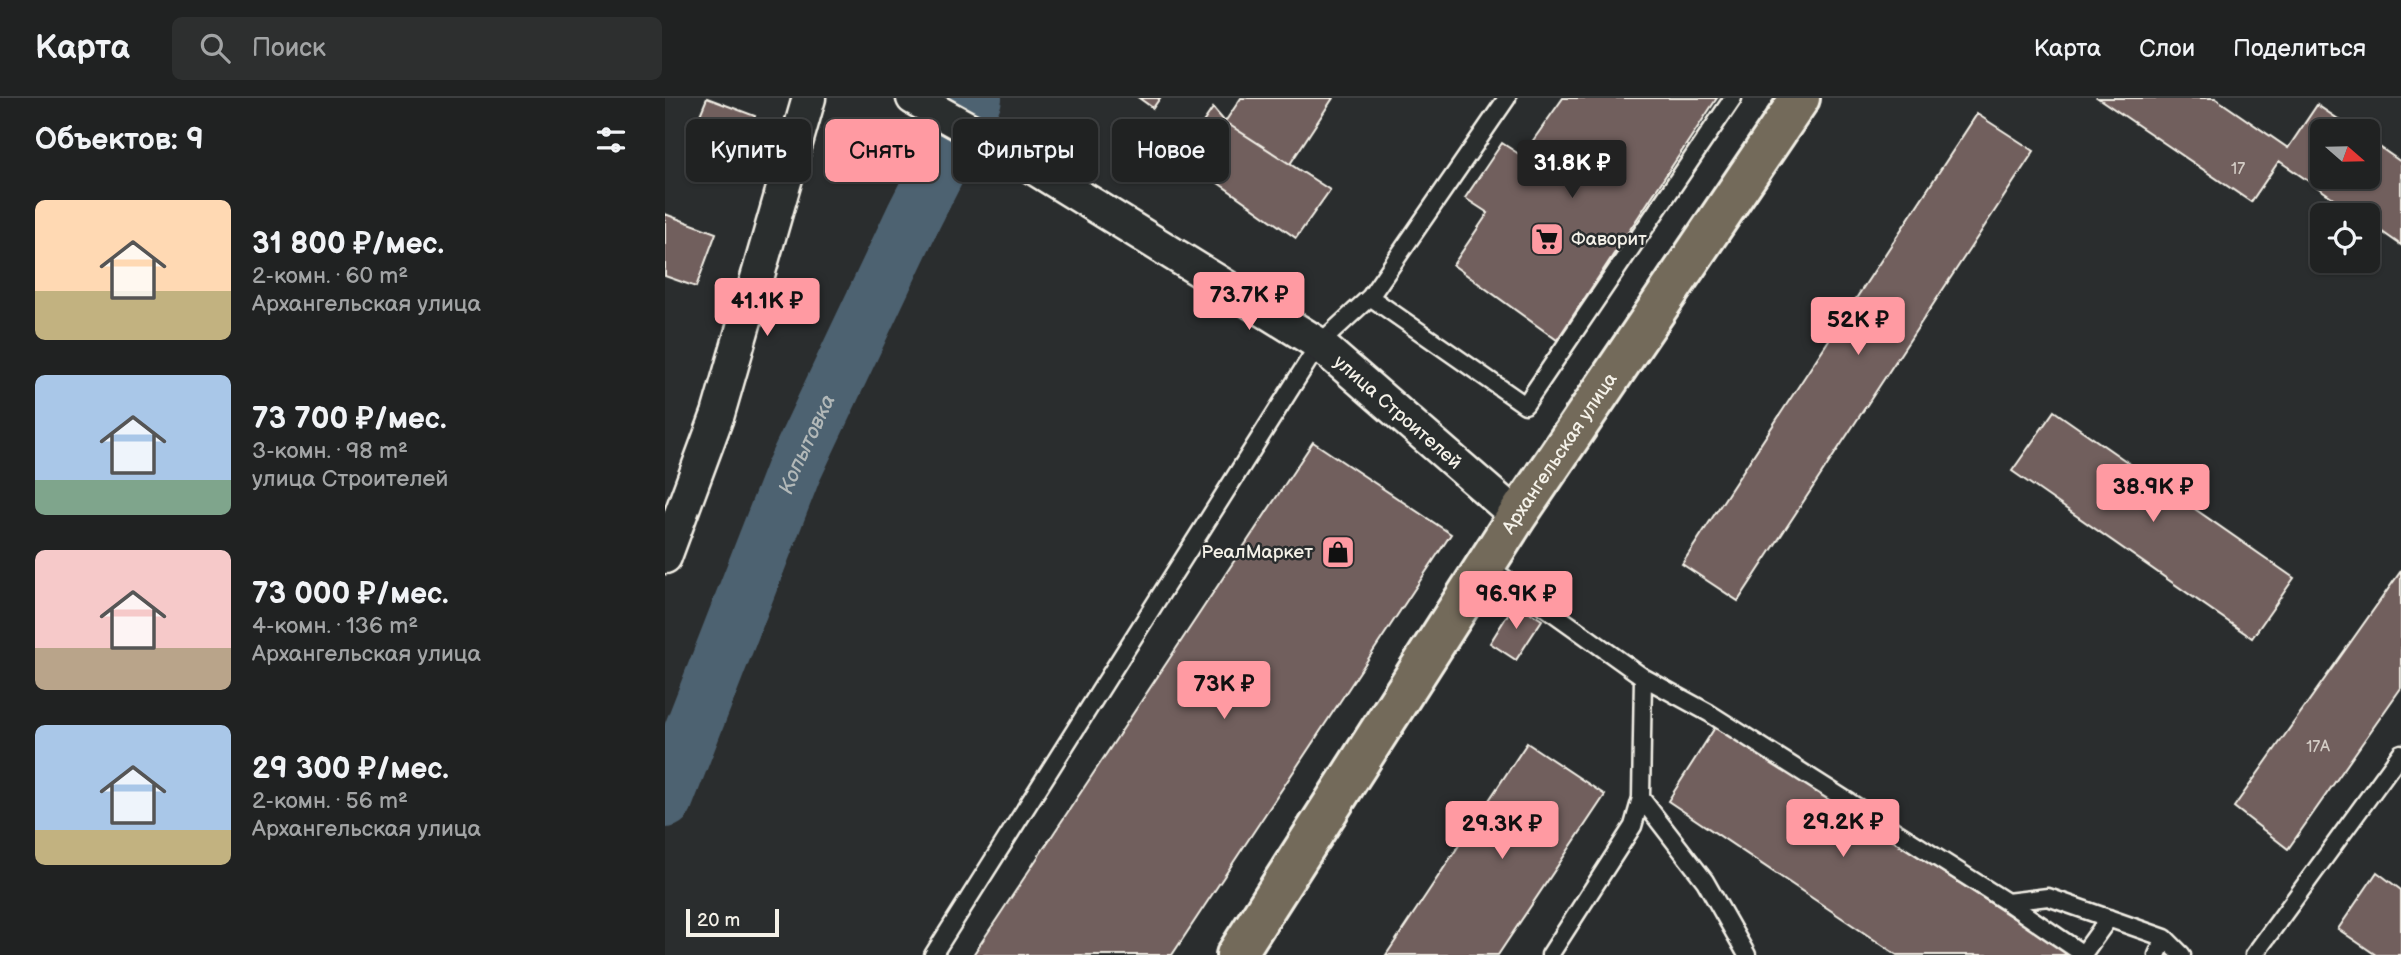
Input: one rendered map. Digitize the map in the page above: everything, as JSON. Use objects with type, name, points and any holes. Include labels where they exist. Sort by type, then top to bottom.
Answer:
[{"type":"main road","name":"Архангельская улица","points":[[1236,955],[1517,516],[1800,98]]},
{"type":"street","points":[[665,557],[718,414],[809,98]]},
{"type":"street","name":"улица Строителей","points":[[923,103],[987,139],[1319,344],[1517,516]]},
{"type":"lane","points":[[933,955],[1319,344],[1370,297],[1507,98]]},
{"type":"lane","points":[[1370,297],[1525,405],[1733,98]]},
{"type":"lane","points":[[1486,565],[1643,677],[1709,713],[2007,902],[2083,954],[2109,918]]},
{"type":"lane","points":[[1549,955],[1633,826],[1641,798],[1643,677]]},
{"type":"lane","points":[[2254,955],[2401,753]]},
{"type":"lane","points":[[1641,798],[1705,881],[1747,955]]},
{"type":"lane","points":[[2007,902],[2048,897],[2165,938],[2182,955]]},
{"type":"lane","points":[[2157,955],[2165,938]]},
{"type":"building","points":[[707,98],[755,116],[754,119],[698,119]]},
{"type":"building","points":[[1139,98],[1160,98],[1153,108]]},
{"type":"building","points":[[1241,98],[1333,98],[1290,164],[1229,125],[1227,119]]},
{"type":"building","name":"Фаворит","points":[[1563,98],[1717,98],[1557,340],[1453,265],[1488,213],[1465,198],[1502,143],[1522,156]]},
{"type":"building","points":[[2098,98],[2215,98],[2288,148],[2317,105],[2338,119],[2310,119],[2310,182],[2279,161],[2251,202]]},
{"type":"building","points":[[1213,108],[1222,119],[1205,119]]},
{"type":"building","points":[[1977,114],[2034,151],[1738,601],[1682,564]]},
{"type":"building","points":[[1229,125],[1330,190],[1296,238],[1217,182],[1229,182]]},
{"type":"building","points":[[2380,147],[2401,162],[2401,245],[2380,230],[2380,203],[2340,203],[2320,189],[2380,189]]},
{"type":"building","points":[[665,214],[716,233],[696,287],[665,276]]},
{"type":"building","points":[[2054,411],[2294,578],[2252,638],[2012,471]]},
{"type":"building","points":[[1313,442],[1451,534],[1172,955],[973,955]]},
{"type":"building","points":[[2401,571],[2401,688],[2288,849],[2234,807]]},
{"type":"building","points":[[1515,603],[1542,620],[1516,660],[1490,643]]},
{"type":"building","points":[[1716,726],[2071,955],[1897,955],[1668,801]]},
{"type":"building","points":[[1527,743],[1605,795],[1498,955],[1386,955]]},
{"type":"building","points":[[2377,872],[2401,890],[2401,955],[2376,955],[2338,929]]},
{"type":"waterway","name":"Копытовка","points":[[665,800],[793,472],[914,216],[974,98]]},
{"type":"place","name":"Фаворит","points":[[1547,239]]},
{"type":"place","name":"РеалМаркет","points":[[1338,552]]}]
